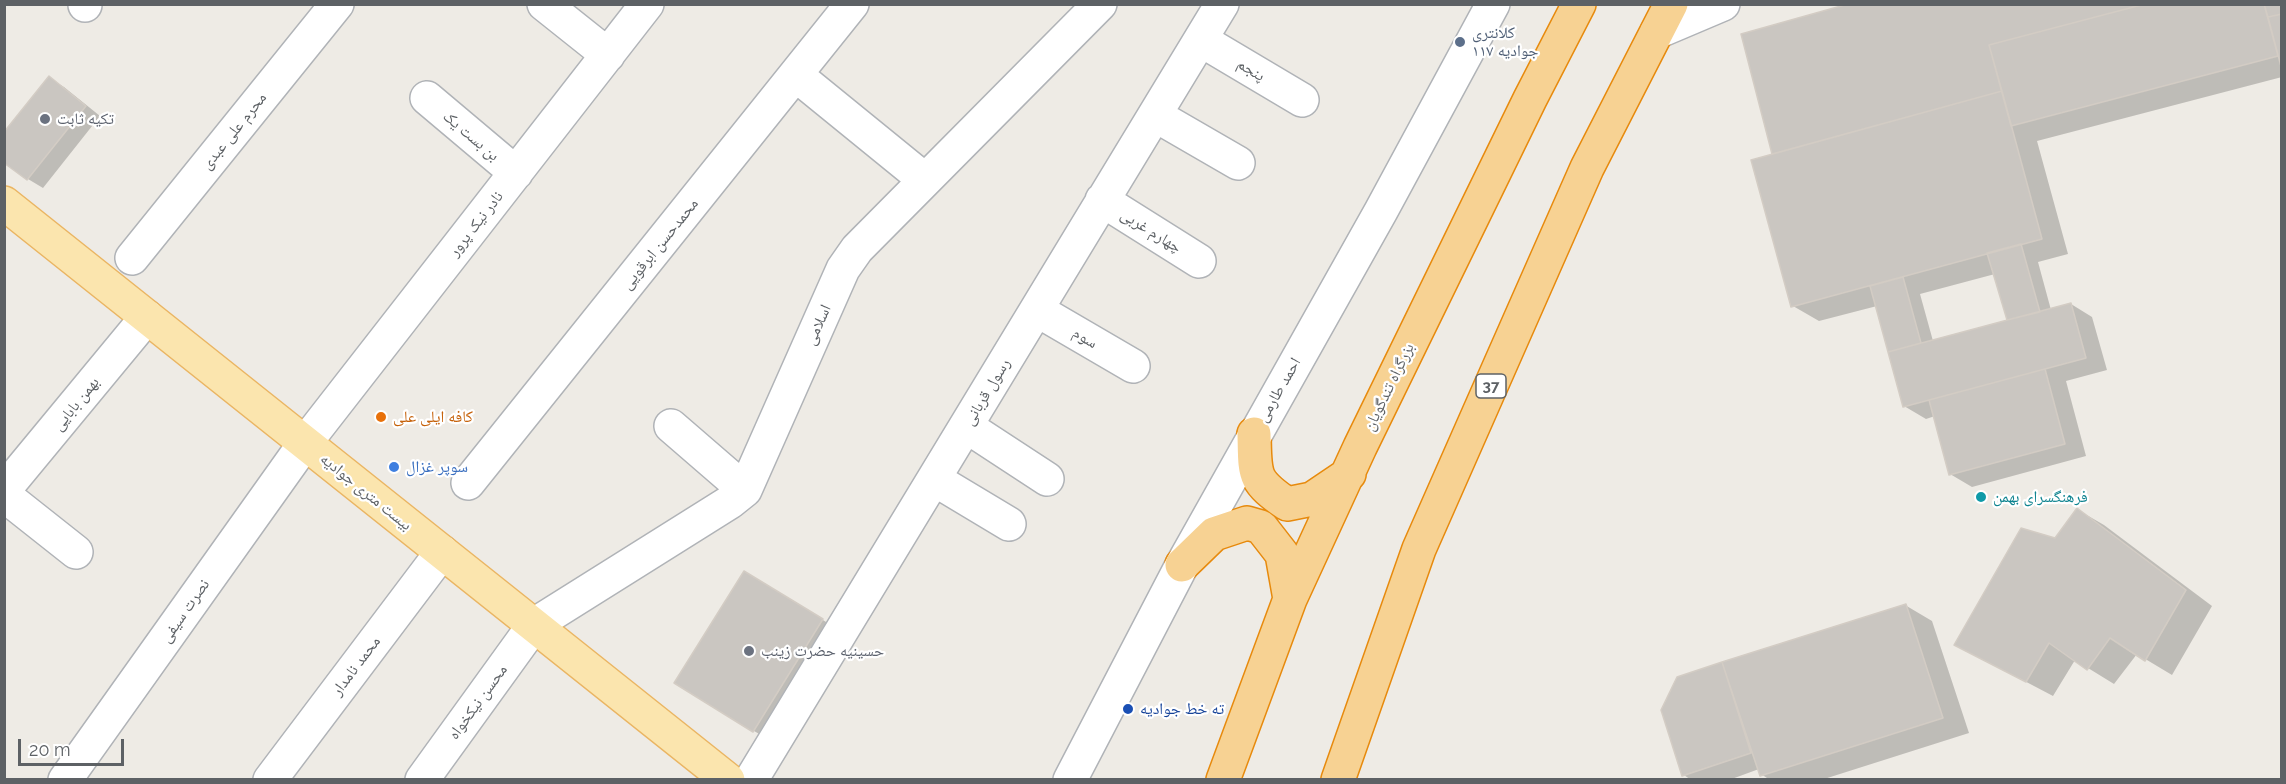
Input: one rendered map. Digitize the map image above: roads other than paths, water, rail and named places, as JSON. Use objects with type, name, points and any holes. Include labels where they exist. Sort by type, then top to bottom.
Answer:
[{"type":"highway","name":"بزرگراه تندگویان","points":[[1223,780],[1290,599],[1365,437],[1579,4]]},
{"type":"highway","name":"37","points":[[1338,780],[1419,549],[1587,168],[1664,18]]},
{"type":"highway","points":[[1254,434],[1255,471],[1266,489],[1287,504],[1312,499],[1350,472]]},
{"type":"highway","points":[[1182,565],[1215,534],[1248,523],[1261,527],[1282,554],[1290,599]]},
{"type":"main road","name":"بیست متری جوادیه","points":[[4,204],[728,780]]},
{"type":"street","name":"محرم علی عبدی","points":[[132,258],[337,4]]},
{"type":"street","points":[[544,4],[608,55]]},
{"type":"street","name":"نادر نیک پرور","points":[[305,443],[647,4]]},
{"type":"street","name":"محمدحسن ابرقویی","points":[[468,483],[852,4]]},
{"type":"street","name":"اسلامی","points":[[534,625],[730,502],[745,490],[843,268],[857,249],[1100,4]]},
{"type":"street","name":"رسول قربانی","points":[[751,780],[1222,4]]},
{"type":"street","name":"احمد طارمی","points":[[1070,780],[1182,565],[1381,211],[1493,4]]},
{"type":"street","points":[[1664,18],[1723,4]]},
{"type":"street","name":"پنجم","points":[[1201,40],[1302,100]]},
{"type":"street","points":[[796,75],[925,180]]},
{"type":"street","name":"بن بست یک","points":[[427,98],[516,173]]},
{"type":"street","points":[[1155,114],[1238,164]]},
{"type":"street","name":"چهارم غربی","points":[[1102,200],[1199,261]]},
{"type":"street","name":"سوم","points":[[1036,310],[1133,366]]},
{"type":"street","name":"بهمن بابایی","points":[[4,490],[147,317]]},
{"type":"street","points":[[671,426],[745,490]]},
{"type":"street","points":[[966,426],[1047,479]]},
{"type":"street","name":"نصرت سیفی","points":[[65,780],[305,443]]},
{"type":"street","points":[[934,479],[1009,524]]},
{"type":"street","points":[[4,495],[76,552]]},
{"type":"street","name":"محمد نامدار","points":[[270,780],[442,552]]},
{"type":"street","name":"محسن نیکخواه","points":[[422,780],[534,625]]},
{"type":"place","name":"کلانتری ۱۱۷ جوادیه","points":[[1460,42]]},
{"type":"place","name":"تکیه ثابت","points":[[45,119]]},
{"type":"place","name":"کافه ایلی علی","points":[[381,417]]},
{"type":"place","name":"سوپر غزال","points":[[394,467]]},
{"type":"place","name":"فرهنگسرای بهمن","points":[[1981,497]]},
{"type":"place","name":"حسینیه حضرت زینب","points":[[749,651]]},
{"type":"place","name":"ته خط جوادیه","points":[[1128,709]]}]
